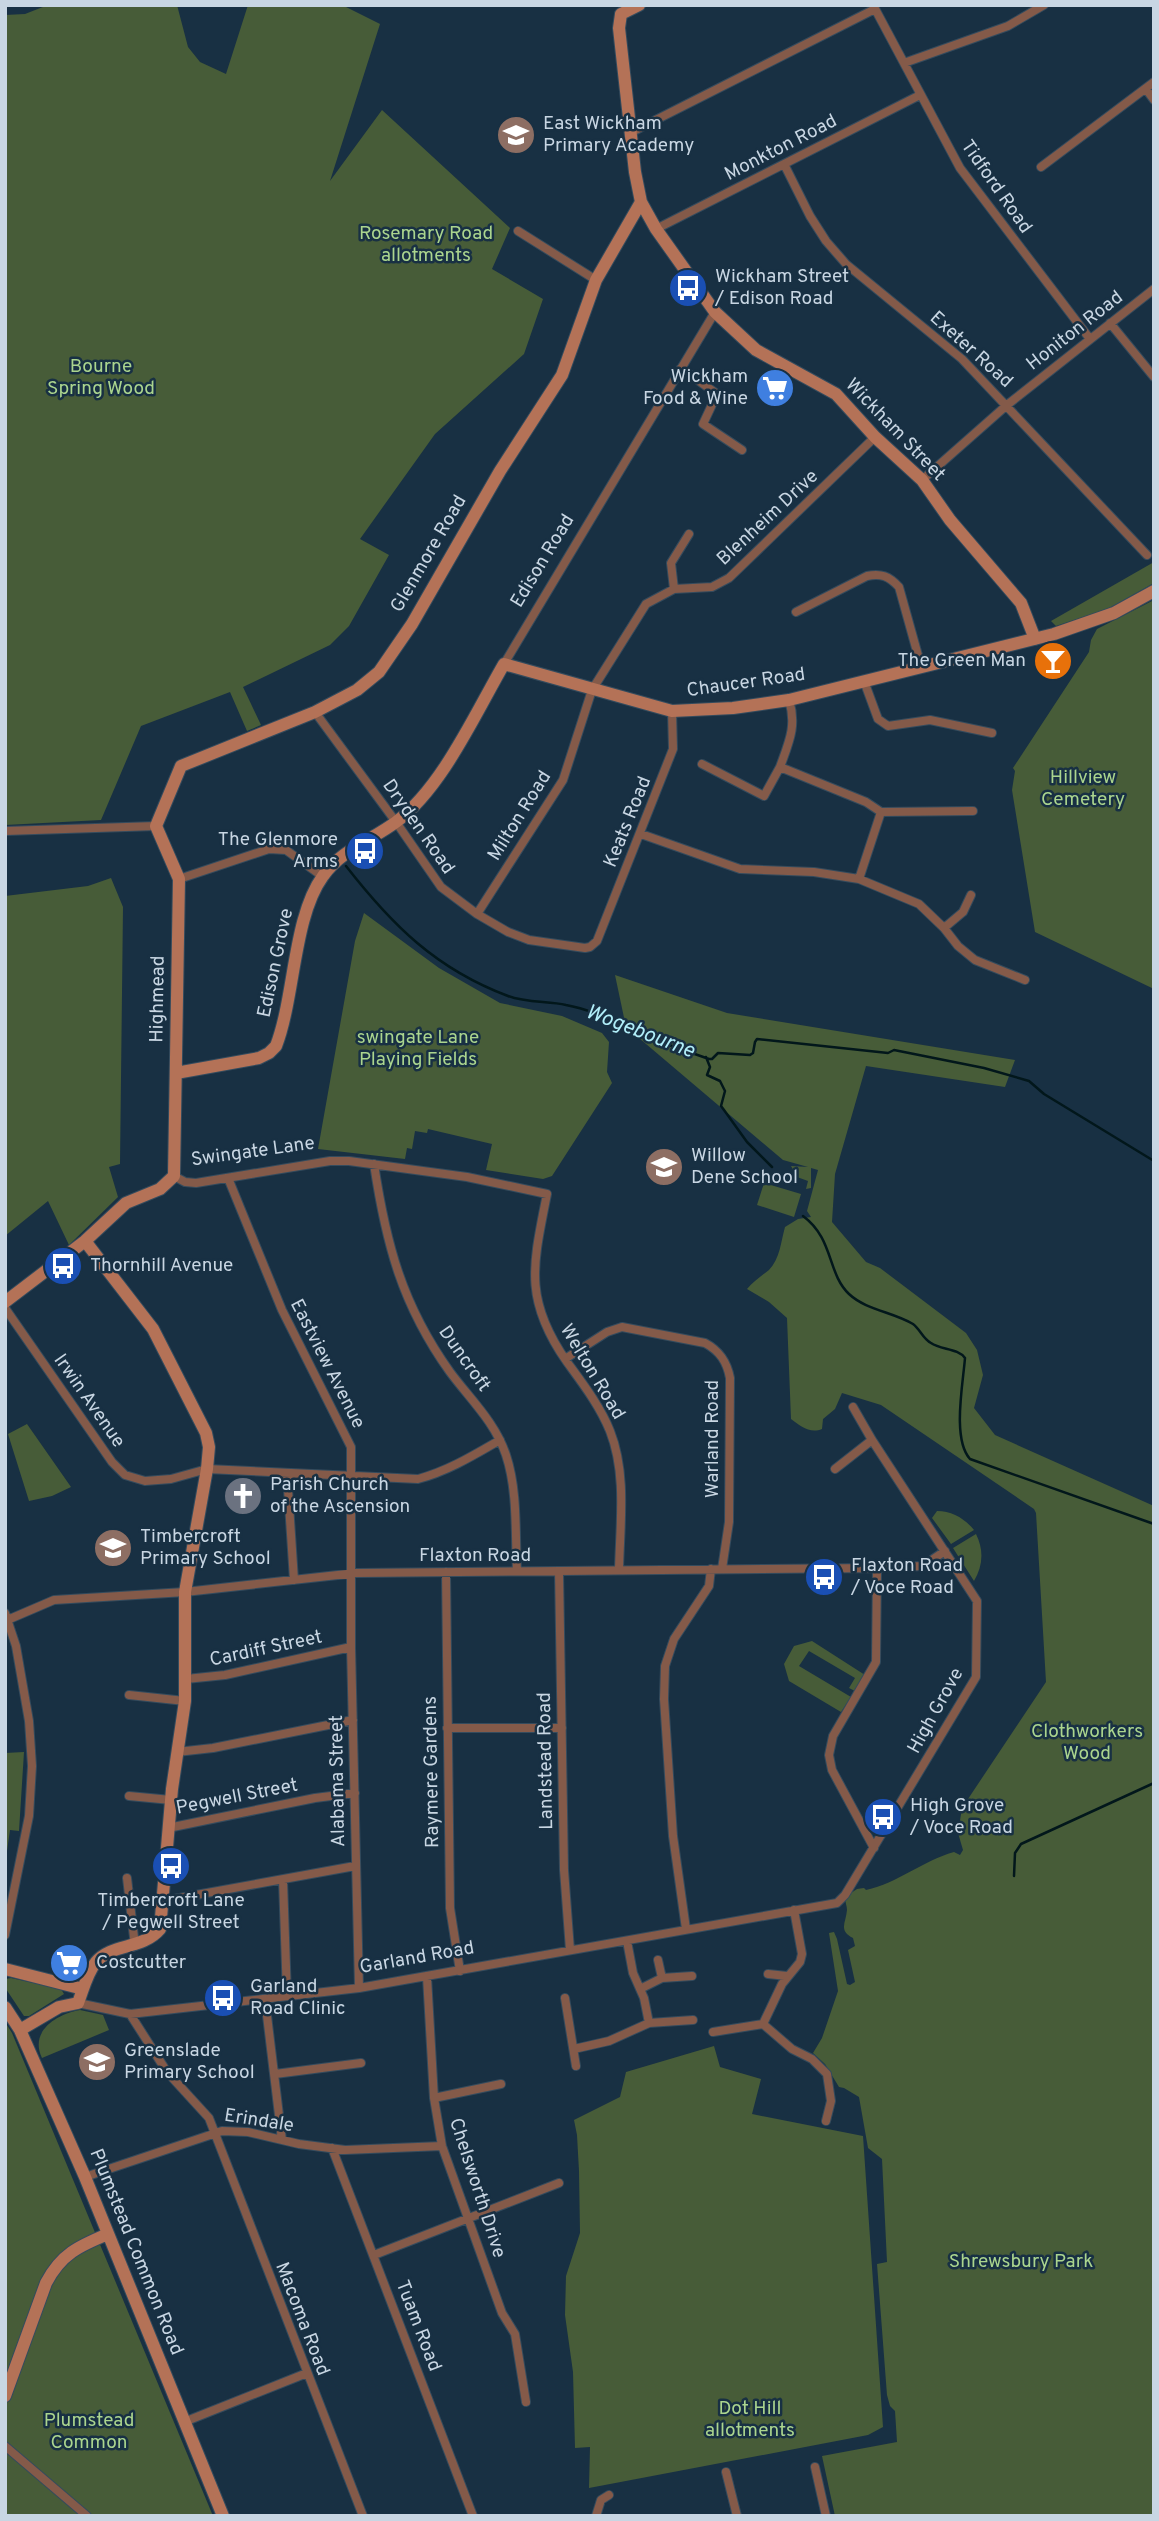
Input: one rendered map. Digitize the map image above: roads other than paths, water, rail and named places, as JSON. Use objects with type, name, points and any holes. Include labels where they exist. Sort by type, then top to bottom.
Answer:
[{"type":"street","points":[[616,10],[639,5]]},
{"type":"street","points":[[904,63],[1008,26],[1044,5]]},
{"type":"street","points":[[630,134],[874,7]]},
{"type":"street","name":"Tidford Road","points":[[874,7],[960,168],[1090,339]]},
{"type":"street","name":"Wickham Street","points":[[616,10],[630,134],[641,202],[656,229],[715,312],[756,350],[836,394],[875,437],[922,480],[950,520],[1021,603],[1035,639]]},
{"type":"street","points":[[1041,167],[1154,82]]},
{"type":"street","points":[[1146,89],[1154,100]]},
{"type":"street","name":"Monkton Road","points":[[656,229],[920,95]]},
{"type":"street","name":"Exeter Road","points":[[784,164],[810,216],[826,241],[846,264],[962,359],[1147,555]]},
{"type":"street","name":"Glenmore Road","points":[[156,827],[181,766],[315,712],[357,690],[379,672],[412,624],[500,471],[562,375],[596,280],[641,202]]},
{"type":"street","points":[[518,231],[596,280]]},
{"type":"street","name":"Honiton Road","points":[[922,480],[1007,405],[1154,289]]},
{"type":"street","name":"Edison Road","points":[[396,822],[434,785],[715,312]]},
{"type":"street","points":[[1110,323],[1154,377]]},
{"type":"street","points":[[681,368],[717,394],[703,424],[742,450]]},
{"type":"street","name":"Blenheim Drive","points":[[592,690],[646,604],[674,589],[712,587],[729,578],[875,437]]},
{"type":"street","points":[[674,589],[671,563],[689,534]]},
{"type":"street","points":[[796,612],[867,576],[877,573],[891,578],[899,587],[921,666]]},
{"type":"street","points":[[1035,639],[1114,613],[1154,590]]},
{"type":"street","name":"Chaucer Road","points":[[504,664],[672,711],[733,708],[789,700],[1035,639]]},
{"type":"street","points":[[864,681],[878,719],[888,726],[930,720],[992,733]]},
{"type":"street","name":"Milton Road","points":[[477,914],[564,780],[592,690]]},
{"type":"street","points":[[702,764],[764,796],[780,767],[794,722],[789,700]]},
{"type":"street","name":"Keats Road","points":[[597,941],[673,749],[672,711]]},
{"type":"street","name":"Dryden Road","points":[[315,712],[441,887],[477,914],[508,932],[529,940],[585,948],[597,941]]},
{"type":"street","points":[[780,767],[866,802],[881,812],[973,811]]},
{"type":"street","points":[[859,879],[881,812]]},
{"type":"street","name":"Edison Grove","points":[[176,1073],[259,1058],[276,1046],[310,899],[323,876],[346,853],[396,822]]},
{"type":"street","points":[[5,831],[156,827]]},
{"type":"street","name":"Highmead","points":[[156,827],[179,879],[174,1176]]},
{"type":"street","points":[[640,834],[740,869],[814,872],[859,879],[919,904],[958,946],[975,960],[1026,980]]},
{"type":"street","points":[[179,879],[269,849],[286,850],[323,876]]},
{"type":"street","points":[[944,928],[963,912],[971,895]]},
{"type":"street","name":"Swingate Lane","points":[[5,1302],[85,1241],[126,1203],[160,1189],[174,1176],[185,1182],[196,1183],[330,1161],[374,1164],[467,1177],[547,1194]]},
{"type":"street","name":"Duncroft","points":[[374,1164],[388,1240],[404,1292],[449,1371],[485,1415],[500,1440],[512,1477],[517,1571]]},
{"type":"street","name":"Eastview Avenue","points":[[228,1178],[282,1310],[351,1447],[351,1574]]},
{"type":"street","name":"Welton Road","points":[[547,1194],[534,1256],[534,1278],[542,1317],[552,1340],[603,1415],[618,1456],[621,1480],[619,1570]]},
{"type":"street","points":[[20,2029],[59,2007],[78,2003],[96,1962],[103,1956],[146,1942],[160,1930],[171,1800],[185,1701],[185,1592],[209,1447],[206,1433],[153,1329],[85,1241]]},
{"type":"street","name":"Irwin Avenue","points":[[5,1308],[118,1469],[134,1479],[172,1479],[207,1469],[418,1479],[455,1466],[500,1440]]},
{"type":"street","name":"Warland Road","points":[[565,1359],[607,1332],[622,1327],[705,1343],[724,1360],[730,1378],[729,1522],[722,1569]]},
{"type":"street","name":"High Grove","points":[[824,1905],[837,1903],[845,1895],[976,1676],[977,1601],[853,1407]]},
{"type":"street","points":[[835,1469],[872,1440]]},
{"type":"street","points":[[287,1474],[294,1580]]},
{"type":"street","name":"Flaxton Road","points":[[6,1618],[54,1600],[185,1592],[351,1574],[877,1568],[923,1566],[945,1551]]},
{"type":"street","points":[[874,1848],[832,1770],[829,1748],[833,1736],[876,1662],[877,1568]]},
{"type":"street","points":[[686,1929],[673,1836],[664,1699],[665,1667],[674,1639],[709,1586],[711,1569]]},
{"type":"street","name":"Landstead Road","points":[[559,1571],[564,1886],[570,1950]]},
{"type":"street","name":"Raymere Gardens","points":[[446,1572],[450,1908],[460,1971]]},
{"type":"street","name":"Alabama Street","points":[[351,1574],[359,1988]]},
{"type":"street","points":[[5,1935],[29,1816],[32,1766],[21,1673],[16,1646],[6,1618]]},
{"type":"street","name":"Cardiff Street","points":[[186,1679],[225,1675],[351,1647]]},
{"type":"street","points":[[129,1695],[185,1701]]},
{"type":"street","points":[[177,1752],[213,1748],[352,1720]]},
{"type":"street","points":[[447,1728],[562,1728]]},
{"type":"street","name":"Pegwell Street","points":[[168,1828],[315,1798],[355,1793]]},
{"type":"street","points":[[129,1796],[171,1800]]},
{"type":"street","points":[[163,1901],[355,1866]]},
{"type":"street","points":[[127,1878],[135,1946]]},
{"type":"street","points":[[283,1880],[287,1996]]},
{"type":"street","name":"Garland Road","points":[[78,2003],[130,2014],[359,1988],[824,1905]]},
{"type":"street","points":[[763,2024],[787,1976],[800,1962],[802,1954],[793,1910]]},
{"type":"street","points":[[627,1941],[633,1973],[649,2023]]},
{"type":"street","points":[[658,1960],[662,1978]]},
{"type":"street","points":[[5,1969],[83,1989]]},
{"type":"street","points":[[768,1974],[787,1976]]},
{"type":"street","points":[[640,1989],[662,1978],[692,1976]]},
{"type":"street","name":"Chelsworth Drive","points":[[426,1977],[434,2098],[442,2146],[502,2313],[515,2333],[526,2402]]},
{"type":"street","points":[[565,1998],[576,2066]]},
{"type":"street","points":[[265,1999],[282,2140]]},
{"type":"street","name":"Plumstead Common Road","points":[[5,2007],[20,2029],[85,2177],[223,2516]]},
{"type":"street","name":"Erindale","points":[[130,2014],[167,2072],[206,2113],[214,2133],[231,2130],[332,2148],[442,2146]]},
{"type":"street","points":[[573,2049],[609,2040],[649,2023],[694,2020]]},
{"type":"street","points":[[713,2032],[763,2024],[792,2049],[812,2059],[827,2074],[831,2101],[826,2121]]},
{"type":"street","points":[[275,2074],[361,2063]]},
{"type":"street","points":[[434,2098],[501,2084]]},
{"type":"street","points":[[85,2177],[214,2133]]},
{"type":"street","name":"Macoma Road","points":[[214,2133],[363,2516]]},
{"type":"street","name":"Tuam Road","points":[[332,2148],[473,2516]]},
{"type":"street","points":[[374,2255],[559,2183]]},
{"type":"street","points":[[5,2396],[46,2283],[55,2266],[82,2245],[108,2234]]},
{"type":"street","points":[[184,2422],[307,2373]]},
{"type":"street","points":[[5,2446],[87,2516]]},
{"type":"street","points":[[815,2467],[826,2516]]},
{"type":"street","points":[[726,2472],[737,2516]]},
{"type":"street","points":[[596,2516],[605,2497]]},
{"type":"waterway","name":"Wogebourne","points":[[346,866],[398,926],[417,943],[459,973],[508,996],[587,1010],[652,1039],[709,1059],[718,1053],[750,1055],[757,1039],[888,1053],[894,1050],[984,1068],[1029,1081],[1044,1094],[1154,1161]]},
{"type":"waterway","points":[[706,1057],[710,1067],[707,1075],[720,1081],[725,1091],[721,1106],[747,1142],[772,1167]]},
{"type":"waterway","points":[[803,1216],[820,1235],[837,1276],[849,1294],[863,1304],[913,1324],[928,1341],[958,1352],[965,1358],[960,1425],[961,1438],[970,1459],[1154,1524]]},
{"type":"waterway","points":[[1014,1876],[1015,1853],[1021,1844],[1154,1783]]},
{"type":"place","name":"East Wickham Primary Academy","points":[[516,135]]},
{"type":"place","name":"Wickham Street / Edison Road","points":[[688,288]]},
{"type":"place","name":"Wickham Food & Wine","points":[[775,388]]},
{"type":"place","name":"The Green Man","points":[[1053,661]]},
{"type":"place","name":"The Glenmore Arms","points":[[365,851]]},
{"type":"place","name":"Willow Dene School","points":[[664,1167]]},
{"type":"place","name":"Thornhill Avenue","points":[[63,1266]]},
{"type":"place","name":"Parish Church of the Ascension","points":[[243,1496]]},
{"type":"place","name":"Timbercroft Primary School","points":[[113,1548]]},
{"type":"place","name":"Flaxton Road / Voce Road","points":[[824,1577]]},
{"type":"place","name":"High Grove / Voce Road","points":[[883,1817]]},
{"type":"place","name":"Timbercroft Lane / Pegwell Street","points":[[171,1866]]},
{"type":"place","name":"Costcutter","points":[[69,1963]]},
{"type":"place","name":"Garland Road Clinic","points":[[223,1998]]},
{"type":"place","name":"Greenslade Primary School","points":[[97,2062]]},
{"type":"park label","name":"Rosemary Road allotments","points":[[426,245]]},
{"type":"park label","name":"Bourne Spring Wood","points":[[101,378]]},
{"type":"park label","name":"Hillview Cemetery","points":[[1083,789]]},
{"type":"park label","name":"swingate Lane Playing Fields","points":[[418,1049]]},
{"type":"park label","name":"Clothworkers Wood","points":[[1087,1743]]},
{"type":"park label","name":"Shrewsbury Park","points":[[1021,2262]]},
{"type":"park label","name":"Dot Hill allotments","points":[[750,2420]]},
{"type":"park label","name":"Plumstead Common","points":[[89,2432]]}]
